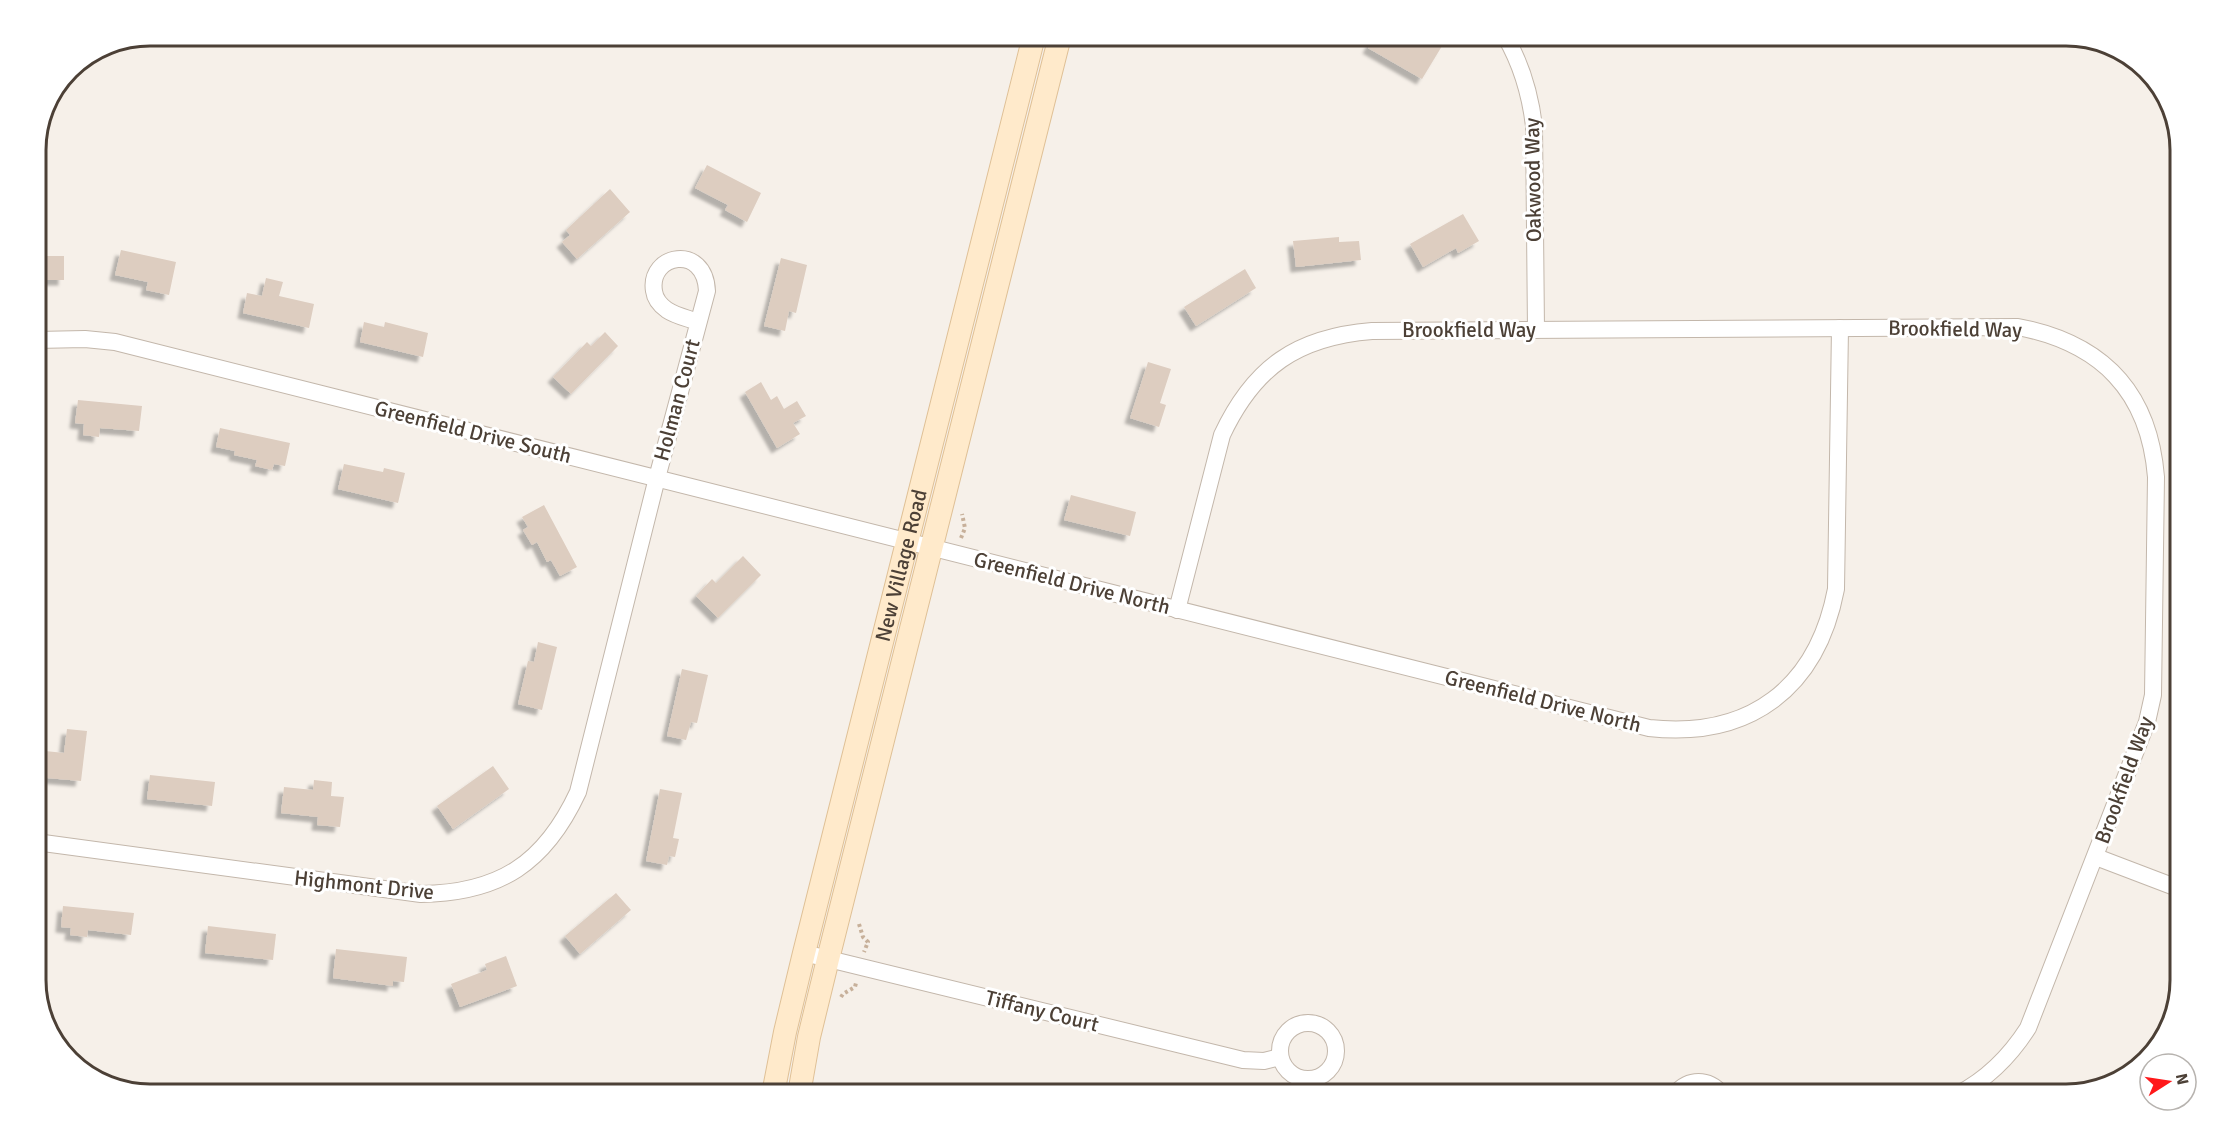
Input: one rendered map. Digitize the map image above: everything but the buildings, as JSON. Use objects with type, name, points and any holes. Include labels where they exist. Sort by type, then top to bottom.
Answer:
[{"type":"main road","name":"New Village Road","points":[[775,1084],[804,953],[1031,46]]},
{"type":"main road","name":"New Village Road","points":[[801,1084],[809,1037],[828,959],[1057,46]]},
{"type":"street","name":"Oakwood Way","points":[[1509,46],[1521,67],[1530,96],[1534,126],[1536,330]]},
{"type":"street","name":"Holman Court","points":[[657,478],[698,322]]},
{"type":"street","name":"Brookfield Way","points":[[1177,610],[1222,435],[1234,410],[1250,387],[1270,368],[1318,340],[1345,333],[2018,327],[2044,332],[2069,341],[2094,356],[2118,378],[2135,401],[2147,428],[2154,453],[2156,477],[2153,695],[2147,723],[2028,1028],[2015,1048],[1997,1068],[1976,1084]]},
{"type":"street","name":"Greenfield Drive North","points":[[907,541],[1649,728],[1677,731],[1728,723],[1753,713],[1776,698],[1796,680],[1822,638],[1831,615],[1836,589],[1840,328]]},
{"type":"street","name":"Greenfield Drive South","points":[[47,340],[85,339],[115,342],[907,541]]},
{"type":"street","name":"Highmont Drive","points":[[47,843],[422,894],[448,894],[478,888],[505,876],[528,861],[546,845],[565,819],[578,792],[657,478]]},
{"type":"street","points":[[2096,857],[2170,885]]},
{"type":"street","name":"Tiffany Court","points":[[804,953],[1243,1060],[1264,1061],[1280,1057]]},
{"type":"street","points":[[1688,1084],[1706,1082],[1710,1084]]}]
